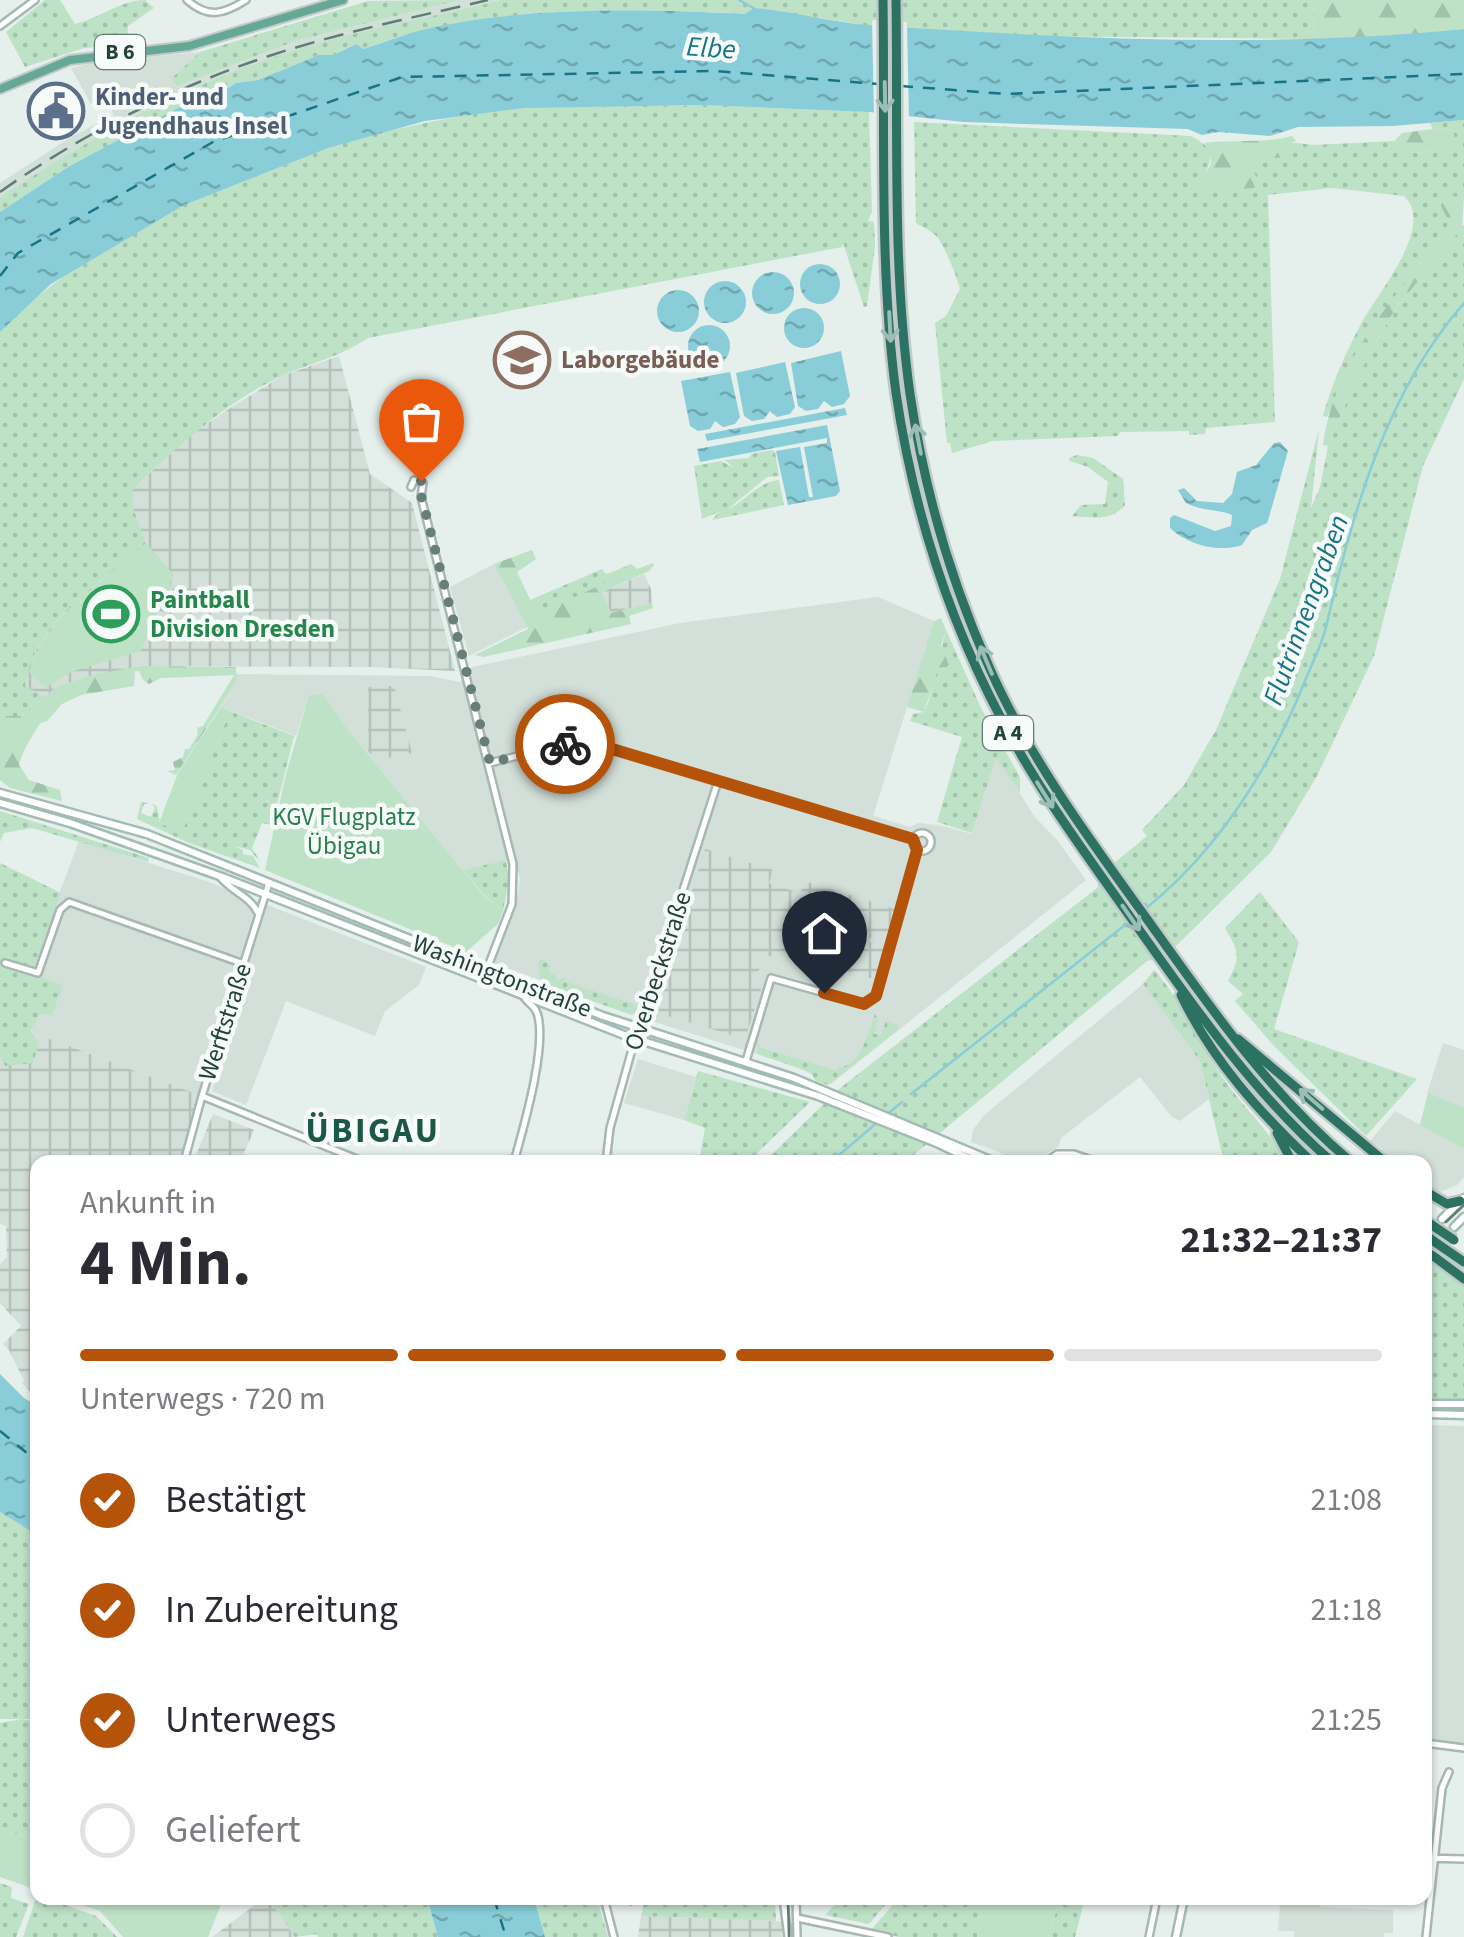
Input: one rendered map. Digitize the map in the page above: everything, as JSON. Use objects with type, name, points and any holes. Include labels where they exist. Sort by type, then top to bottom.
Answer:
[{"type":"highway","name":"A 4","points":[[883,0],[887,230],[896,390],[917,500],[942,582],[969,652],[1008,731],[1054,809],[1248,1076],[1325,1155]]},
{"type":"highway","name":"A 4","points":[[896,0],[899,230],[910,391],[929,492],[954,578],[990,670],[1041,765],[1228,1032],[1281,1096],[1343,1155]]},
{"type":"highway","points":[[1171,974],[1204,1039],[1238,1086],[1305,1155]]},
{"type":"highway","points":[[1228,1032],[1262,1056],[1377,1155]]},
{"type":"highway","points":[[1268,1118],[1288,1155]]},
{"type":"highway","points":[[1432,1195],[1447,1204],[1462,1200]]},
{"type":"highway","points":[[1432,1225],[1464,1247]]},
{"type":"highway","points":[[1432,1240],[1464,1262]]},
{"type":"highway","points":[[1432,1258],[1464,1279]]},
{"type":"main road","name":"B 6","points":[[0,89],[70,60],[189,46],[318,4],[343,0]]},
{"type":"main road","name":"Washingtonstraße","points":[[4,794],[138,831],[487,970],[639,1028],[746,1062],[976,1155]]},
{"type":"main road","name":"Washingtonstraße","points":[[0,803],[108,836],[266,894],[636,1038],[822,1093]]},
{"type":"main road","name":"Washingtonstraße","points":[[942,1142],[964,1155]]},
{"type":"main road","points":[[1442,1219],[1462,1200]]},
{"type":"main road","points":[[1454,1227],[1464,1217]]},
{"type":"main road","points":[[1432,1404],[1464,1404]]},
{"type":"main road","points":[[1432,1414],[1464,1415]]},
{"type":"main road","points":[[1176,1937],[1183,1905]]},
{"type":"street","points":[[0,26],[36,0]]},
{"type":"street","points":[[187,0],[202,11],[220,14],[246,0]]},
{"type":"street","points":[[420,491],[490,763],[514,882],[512,904],[484,979]]},
{"type":"street","points":[[490,763],[567,743],[590,744],[913,839]]},
{"type":"street","name":"Overbeckstraße","points":[[607,1155],[610,1128],[636,1038],[718,780]]},
{"type":"street","points":[[913,839],[922,832],[931,839],[928,850],[917,850]]},
{"type":"street","points":[[746,1062],[771,978],[864,1004],[876,996],[917,850],[913,839]]},
{"type":"street","name":"Washingtonstraße","points":[[219,877],[231,890],[251,900],[259,916]]},
{"type":"street","name":"Werftstraße","points":[[186,1155],[270,883]]},
{"type":"street","points":[[5,963],[38,973],[60,910],[69,902],[244,964]]},
{"type":"street","points":[[516,1155],[533,1094],[538,1016],[522,995]]},
{"type":"street","points":[[538,1016],[548,1005]]},
{"type":"street","points":[[202,1096],[347,1155]]},
{"type":"street","points":[[1056,1155],[1077,1155]]},
{"type":"street","points":[[1432,1745],[1464,1748]]},
{"type":"street","points":[[1432,1885],[1442,1788],[1449,1772]]},
{"type":"street","points":[[1432,1859],[1464,1859]]},
{"type":"street","points":[[606,1905],[614,1937]]},
{"type":"street","points":[[784,1905],[788,1937]]},
{"type":"street","points":[[796,1905],[797,1937]]},
{"type":"street","points":[[1149,1937],[1156,1905]]},
{"type":"street","points":[[1426,1937],[1430,1905]]},
{"type":"street","points":[[797,1918],[888,1937]]},
{"type":"shaded area","points":[[460,0],[502,0],[258,62],[99,136],[0,198],[0,183],[71,137],[114,115],[104,97],[91,104],[71,68],[200,52],[172,78],[176,85],[295,41]]},
{"type":"shaded area","points":[[339,356],[370,474],[412,503],[455,671],[142,666],[58,686],[22,716],[26,653],[132,490],[189,436],[233,406],[282,376]]},
{"type":"shaded area","points":[[494,564],[527,627],[469,656],[450,587]]},
{"type":"shaded area","points":[[644,574],[652,603],[611,613],[602,592]]},
{"type":"shaded area","points":[[878,597],[934,621],[873,816],[910,827],[919,823],[972,834],[996,755],[1034,816],[1086,880],[831,1084],[795,1066],[648,1020],[494,963],[517,899],[520,880],[515,858],[463,870],[323,694],[309,695],[296,736],[221,707],[237,681],[236,674],[430,676],[460,682],[472,667],[680,623]]},
{"type":"shaded area","points":[[394,686],[412,753],[377,760],[368,751],[368,687]]},
{"type":"shaded area","points":[[79,841],[206,881],[426,967],[419,985],[385,1011],[375,1036],[286,1001],[246,1105],[212,1091],[233,1021],[209,1091],[202,1096],[10,1024]]},
{"type":"shaded area","points":[[705,849],[773,870],[769,883],[800,893],[805,881],[898,910],[889,939],[885,942],[871,937],[869,941],[886,952],[877,980],[787,953],[784,961],[769,956],[756,974],[755,981],[762,986],[745,1039],[655,1012]]},
{"type":"shaded area","points":[[1143,984],[1200,1061],[1209,1099],[1180,1121],[1172,1117],[1140,1077],[1061,1138],[1059,1146],[1046,1155],[1004,1155],[971,1142],[973,1130],[984,1115]]},
{"type":"shaded area","points":[[10,1024],[202,1096],[186,1155],[30,1155],[30,1392],[3,1344],[21,1326],[0,1303],[0,1264],[7,1257],[6,1226],[0,1224],[0,1027]]},
{"type":"shaded area","points":[[1443,1043],[1464,1050],[1464,1107],[1427,1093]]},
{"type":"shaded area","points":[[638,1059],[696,1077],[684,1120],[624,1103]]},
{"type":"shaded area","points":[[1395,1111],[1464,1149],[1464,1177],[1457,1185],[1440,1192],[1432,1190],[1432,1155],[1382,1155],[1382,1149],[1370,1141]]},
{"type":"shaded area","points":[[213,1114],[254,1130],[243,1155],[196,1155]]},
{"type":"shaded area","points":[[1432,1425],[1464,1426],[1464,1744],[1432,1739]]},
{"type":"shaded area","points":[[255,1905],[273,1905],[295,1937],[212,1937]]},
{"type":"shaded area","points":[[1280,1905],[1393,1910],[1393,1933],[1384,1933],[1384,1937],[1294,1937],[1294,1931],[1278,1931]]},
{"type":"shaded area","points":[[641,1916],[776,1921],[782,1922],[782,1937],[638,1937]]},
{"type":"green space","points":[[45,0],[60,0],[75,24],[136,1],[145,0],[154,8],[128,26],[127,44],[84,48],[25,67],[6,32]]},
{"type":"green space","points":[[460,0],[295,41],[176,86],[172,78],[200,52],[368,1]]},
{"type":"green space","points":[[502,0],[1314,0],[1313,39],[1028,36],[864,25],[754,8],[746,14],[541,13],[460,23],[363,49],[355,44],[334,55],[319,55],[258,80],[236,83],[209,99],[193,101],[68,167],[0,212],[0,198],[61,159],[157,106],[223,76],[317,44]]},
{"type":"green space","points":[[1314,0],[1464,0],[1464,29],[1361,39],[1313,39]]},
{"type":"green space","points":[[702,105],[869,112],[872,212],[868,221],[874,222],[875,246],[867,306],[864,307],[843,243],[842,247],[368,338],[282,376],[221,412],[132,490],[134,511],[146,543],[55,622],[34,655],[25,686],[45,697],[0,732],[0,332],[51,286],[109,246],[173,210],[241,179],[383,133],[521,108]]},
{"type":"green space","points":[[1464,120],[1464,198],[1446,196],[1439,202],[1449,220],[1447,228],[1368,333],[1327,417],[1323,416],[1345,356],[1409,241],[1412,209],[1404,196],[1332,188],[1268,195],[1275,422],[1206,428],[1205,434],[1120,432],[1118,436],[993,441],[952,453],[947,443],[935,323],[946,316],[960,289],[940,241],[916,223],[914,122],[1191,136],[1210,152],[1200,185],[1249,163],[1288,156],[1288,142],[1314,145],[1394,141],[1413,153],[1456,149],[1453,130],[1433,129],[1430,123]]},
{"type":"green space","points":[[1453,130],[1457,149],[1413,153],[1394,141],[1402,133]]},
{"type":"green space","points":[[1292,136],[1296,141],[1289,143],[1288,156],[1249,163],[1257,178],[1254,188],[1204,191],[1200,185],[1211,163],[1204,143]]},
{"type":"green space","points":[[1446,195],[1464,198],[1462,228],[1395,309],[1358,375],[1328,446],[1323,445],[1329,414],[1354,356],[1447,228],[1448,220],[1439,202]]},
{"type":"green space","points":[[1464,225],[1464,379],[1423,466],[1374,656],[1317,776],[1271,852],[1164,958],[1147,961],[913,1155],[771,1155],[839,1089],[1097,888],[1102,873],[1147,836],[1142,830],[1184,785],[1216,730],[1280,579],[1319,429],[1311,508],[1320,487],[1328,446],[1358,375],[1395,309]]},
{"type":"green space","points":[[772,450],[779,476],[767,477],[728,509],[764,484],[779,480],[784,505],[712,520],[719,512],[702,519],[694,466],[721,461],[734,468],[725,460],[749,458],[751,454]]},
{"type":"green space","points":[[1077,455],[1093,458],[1123,479],[1125,505],[1120,510],[1101,517],[1072,516],[1081,505],[1105,504],[1108,482],[1088,467],[1070,461]]},
{"type":"green space","name":"Paintball Division Dresden","points":[[146,543],[174,575],[170,582],[176,599],[160,605],[141,651],[71,672],[46,688],[29,672],[48,633],[78,600]]},
{"type":"green space","points":[[532,550],[536,559],[517,572],[537,614],[614,579],[612,572],[631,564],[637,569],[654,565],[649,571],[602,592],[611,613],[652,603],[653,608],[629,616],[631,624],[483,657],[475,655],[528,629],[494,564]]},
{"type":"green space","points":[[602,569],[606,574],[612,572],[615,579],[537,615],[530,600]]},
{"type":"green space","points":[[941,618],[946,630],[941,646],[949,665],[938,669],[924,712],[907,707],[934,621]]},
{"type":"green space","points":[[946,630],[981,708],[1020,777],[1020,793],[996,757],[972,833],[937,822],[962,737],[910,721],[913,714],[924,712],[928,704]]},
{"type":"green space","points":[[142,666],[236,667],[237,681],[176,775],[167,771],[175,770],[173,762],[189,749],[198,734],[197,728],[203,726],[234,675],[161,678],[149,684],[135,671],[134,686],[81,695],[62,704],[47,721],[40,723],[19,765],[29,780],[60,790],[62,801],[10,788],[0,780],[0,733],[6,716],[22,716],[58,686]]},
{"type":"green space","name":"KGV Flugplatz Übigau","points":[[323,694],[484,896],[503,911],[498,924],[466,952],[265,870],[286,774],[309,695]]},
{"type":"green space","points":[[221,707],[230,711],[182,833],[159,823],[178,773]]},
{"type":"green space","points":[[230,711],[294,736],[272,825],[262,823],[252,848],[261,863],[250,850],[235,846],[243,854],[253,856],[260,868],[189,843],[137,819],[141,802],[149,803],[144,804],[141,813],[151,817],[155,808],[152,804],[157,806],[160,823],[182,832]]},
{"type":"green space","points":[[0,811],[149,858],[148,862],[32,828],[4,833],[0,842]]},
{"type":"green space","points":[[506,860],[509,880],[503,911],[463,870]]},
{"type":"green space","points":[[0,863],[61,893],[34,967],[28,973],[63,985],[52,1015],[40,1014],[30,1031],[39,1044],[33,1063],[5,1066],[0,1055]]},
{"type":"green space","points":[[1260,892],[1299,942],[1274,1029],[1417,1079],[1366,1136],[1274,1046],[1235,1001],[1243,994],[1228,981],[1237,954],[1225,928]]},
{"type":"green space","points":[[543,959],[558,981],[563,977],[567,982],[639,1006],[632,1015],[541,983],[538,962]]},
{"type":"green space","points":[[1154,970],[1173,994],[1221,1075],[1282,1155],[1222,1155],[1200,1061],[1143,984]]},
{"type":"green space","points":[[875,1014],[878,1019],[874,1034],[881,1035],[886,1021],[899,1029],[828,1085],[816,1081],[810,1072],[758,1054],[757,1042],[759,1047],[837,1071],[858,1055]]},
{"type":"green space","points":[[698,1071],[810,1102],[755,1155],[700,1155],[705,1128],[684,1120]]},
{"type":"green space","points":[[1428,1093],[1464,1107],[1464,1149],[1420,1125]]},
{"type":"green space","points":[[1432,1261],[1464,1281],[1464,1402],[1432,1401]]},
{"type":"green space","points":[[0,1512],[30,1531],[30,1719],[0,1719]]},
{"type":"green space","points":[[30,1721],[30,1839],[0,1828],[0,1723]]},
{"type":"green space","points":[[0,1828],[30,1839],[30,1888],[0,1877]]},
{"type":"green space","points":[[0,1883],[12,1887],[11,1898],[29,1904],[16,1937],[0,1937]]},
{"type":"green space","points":[[34,1905],[65,1905],[96,1916],[117,1937],[23,1937]]},
{"type":"green space","points":[[82,1905],[221,1905],[208,1937],[123,1937],[100,1911]]},
{"type":"green space","points":[[273,1905],[429,1905],[438,1937],[317,1934],[295,1937]]},
{"type":"green space","points":[[536,1905],[599,1905],[608,1937],[545,1937]]},
{"type":"green space","points":[[643,1905],[775,1905],[776,1921],[641,1916]]},
{"type":"green space","points":[[834,1905],[885,1905],[869,1924],[825,1915]]},
{"type":"green space","points":[[893,1905],[983,1905],[977,1937],[899,1937],[871,1930]]},
{"type":"green space","points":[[983,1905],[1058,1905],[1048,1937],[977,1937]]},
{"type":"green space","points":[[1058,1905],[1083,1905],[1075,1937],[1048,1937]]},
{"type":"water","name":"Elbe","points":[[754,8],[868,25],[1091,37],[1315,39],[1464,29],[1464,120],[1393,126],[1298,127],[1270,136],[702,105],[524,108],[425,121],[328,148],[184,205],[51,284],[0,332],[0,212],[68,167],[193,100],[209,99],[236,83],[258,80],[356,44],[363,49],[460,22],[583,11],[745,14]]},
{"type":"water","points":[[820,264],[834,270],[840,284],[834,298],[820,304],[806,298],[800,284],[806,270]]},
{"type":"water","points":[[773,272],[788,278],[794,293],[788,308],[773,314],[758,308],[752,293],[758,278]]},
{"type":"water","points":[[725,281],[740,287],[746,302],[740,317],[725,323],[710,317],[704,302],[710,287]]},
{"type":"water","points":[[678,290],[693,296],[699,311],[693,326],[678,332],[663,326],[657,311],[663,296]]},
{"type":"water","points":[[804,308],[818,314],[824,328],[818,342],[804,348],[790,342],[784,328],[790,314]]},
{"type":"water","points":[[709,325],[724,331],[730,346],[724,361],[709,367],[694,361],[688,346],[694,331]]},
{"type":"water","points":[[841,351],[850,396],[844,404],[832,407],[824,401],[818,409],[806,411],[798,406],[791,363]]},
{"type":"water","points":[[785,362],[795,407],[790,414],[777,417],[770,411],[764,419],[752,421],[744,416],[736,373]]},
{"type":"water","points":[[730,372],[740,417],[735,424],[723,427],[715,421],[710,429],[698,431],[690,426],[681,381]]},
{"type":"water","points":[[845,408],[847,415],[707,441],[705,434]]},
{"type":"water","points":[[827,425],[840,491],[836,496],[788,505],[776,451],[800,447],[809,497],[813,497],[804,447],[827,443],[827,438],[700,462],[697,449]]},
{"type":"water","points":[[1280,442],[1288,451],[1269,517],[1267,523],[1252,530],[1242,545],[1204,546],[1170,528],[1174,515],[1215,531],[1231,526],[1232,515],[1186,503],[1178,490],[1184,488],[1197,501],[1223,503],[1232,494],[1237,472],[1256,465],[1274,443]]},
{"type":"water","points":[[0,1374],[30,1402],[30,1531],[0,1512]]},
{"type":"water","points":[[429,1905],[536,1905],[545,1937],[438,1937]]},
{"type":"pier","points":[[872,20],[907,22],[909,121],[874,118]]},
{"type":"waterway","points":[[739,0],[755,9]]},
{"type":"waterway","name":"Flutrinnengraben","points":[[1144,910],[1196,861],[1219,833],[1277,742],[1322,640],[1361,498],[1393,415],[1436,338],[1464,303]]},
{"type":"waterway","name":"Flutrinnengraben","points":[[911,1094],[1130,921]]},
{"type":"waterway","name":"Flutrinnengraben","points":[[885,1116],[902,1102]]},
{"type":"waterway","name":"Flutrinnengraben","points":[[839,1155],[879,1121]]},
{"type":"ferry route","points":[[0,276],[18,253],[213,142],[402,77],[715,71],[878,84]]},
{"type":"ferry route","points":[[901,86],[1006,94],[1464,74]]},
{"type":"ferry route","points":[[0,1431],[30,1455]]},
{"type":"ferry route","points":[[496,1905],[506,1937]]},
{"type":"tram line","points":[[1446,1222],[1464,1205]]},
{"type":"tram line","points":[[788,1905],[789,1937]]},
{"type":"railway","points":[[0,192],[97,131],[201,81],[325,39],[488,0]]},
{"type":"way so far","points":[[421,481],[433,548],[490,763],[565,744]]},
{"type":"place","name":"Kinder- und Jugendhaus Insel","points":[[56,111]]},
{"type":"place","name":"Laborgebäude","points":[[522,360]]},
{"type":"place","name":"Paintball Division Dresden","points":[[111,614]]},
{"type":"district","name":"ÜBIGAU","points":[[373,1131]]},
{"type":"route","points":[[565,744],[602,746],[913,839],[917,850],[876,996],[864,1004],[824,993]]}]
